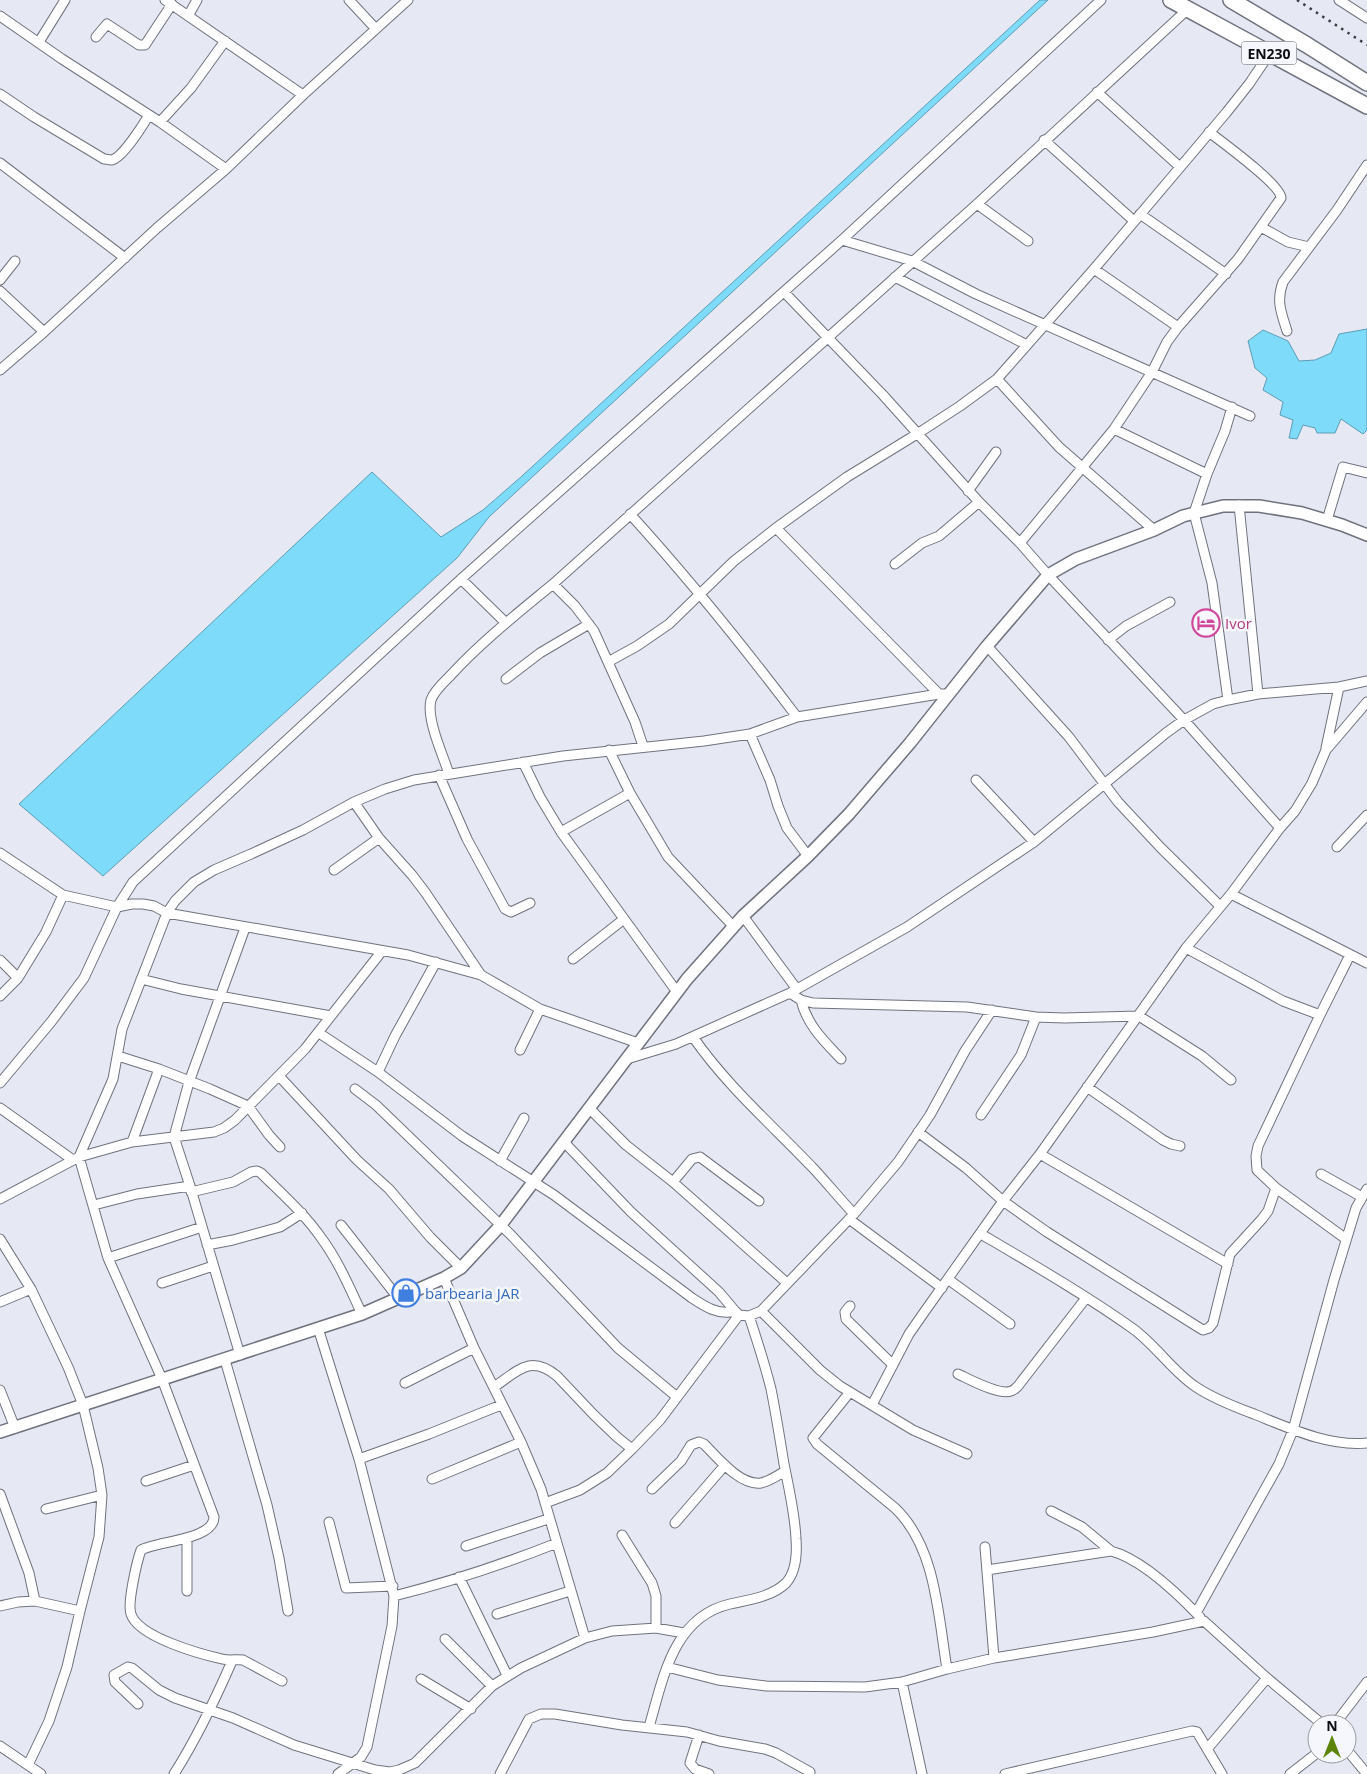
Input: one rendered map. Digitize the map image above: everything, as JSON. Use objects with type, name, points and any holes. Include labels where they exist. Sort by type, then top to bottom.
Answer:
[{"type":"highway","name":"EN230","points":[[1171,0],[1367,106]]},
{"type":"highway","name":"EN230","points":[[1231,0],[1367,83]]},
{"type":"street","points":[[39,42],[66,0]]},
{"type":"street","points":[[188,16],[197,0]]},
{"type":"street","points":[[349,0],[376,29]]},
{"type":"street","points":[[0,370],[226,169],[302,96],[408,0]]},
{"type":"street","points":[[0,1083],[84,978],[117,907],[132,882],[462,579],[842,240],[1101,0]]},
{"type":"street","points":[[1339,0],[1367,18]]},
{"type":"street","points":[[96,38],[107,24],[139,46],[146,45],[169,2],[302,96]]},
{"type":"street","points":[[530,903],[511,912],[505,909],[467,839],[444,774],[430,709],[432,698],[459,666],[506,623],[553,584],[977,204],[1044,140],[1188,9]]},
{"type":"street","points":[[0,16],[62,60],[160,122],[226,169]]},
{"type":"street","points":[[160,122],[191,88],[225,41]]},
{"type":"street","points":[[608,662],[637,646],[669,624],[734,561],[776,528],[847,477],[960,406],[997,379],[1134,222],[1249,84],[1270,53]]},
{"type":"street","points":[[1097,92],[1180,167]]},
{"type":"street","points":[[0,94],[104,159],[110,160],[122,152],[149,116]]},
{"type":"street","points":[[1020,542],[1114,429],[1152,372],[1167,342],[1178,327],[1226,274],[1281,198],[1282,195],[1260,172],[1209,132]]},
{"type":"street","points":[[1044,140],[1134,222]]},
{"type":"street","points":[[0,163],[125,258]]},
{"type":"street","points":[[1287,331],[1279,302],[1283,282],[1337,210],[1367,165]]},
{"type":"street","points":[[977,204],[1028,241]]},
{"type":"street","points":[[1140,214],[1226,274]]},
{"type":"street","points":[[1261,227],[1288,242],[1308,247]]},
{"type":"street","points":[[842,240],[912,261],[976,294],[1250,416]]},
{"type":"street","points":[[0,280],[15,261]]},
{"type":"street","points":[[1094,269],[1178,327]]},
{"type":"street","points":[[895,277],[1027,345]]},
{"type":"street","points":[[0,291],[44,332]]},
{"type":"street","points":[[784,292],[883,395],[968,491],[1020,542],[1048,575],[1184,720],[1280,828]]},
{"type":"street","points":[[997,379],[1059,447],[1154,530]]},
{"type":"street","points":[[1228,700],[1212,583],[1194,513],[1207,474],[1225,431],[1232,407]]},
{"type":"street","points":[[1114,429],[1207,474]]},
{"type":"street","points":[[968,491],[996,452]]},
{"type":"street","points":[[1327,520],[1344,467],[1367,473]]},
{"type":"street","points":[[895,564],[922,543],[939,536],[979,502]]},
{"type":"street","points":[[1239,505],[1258,694]]},
{"type":"street","points":[[0,1432],[362,1314],[399,1299],[461,1268],[500,1226],[677,992],[743,916],[808,856],[849,814],[944,694],[1048,575],[1076,559],[1194,513],[1223,506],[1259,506],[1302,513],[1367,535]]},
{"type":"street","points":[[630,514],[701,594],[797,717]]},
{"type":"street","points":[[776,528],[944,694]]},
{"type":"street","points":[[462,579],[506,623]]},
{"type":"street","points":[[553,584],[589,624],[635,722],[643,746]]},
{"type":"street","points":[[1108,640],[1126,626],[1170,602]]},
{"type":"street","points":[[506,679],[540,653],[589,624]]},
{"type":"street","points":[[987,646],[1069,737],[1118,802],[1160,848],[1220,906]]},
{"type":"street","points":[[627,1059],[693,1037],[793,990],[907,928],[1034,842],[1166,733],[1184,720],[1213,704],[1258,694],[1339,687],[1367,681]]},
{"type":"street","points":[[872,1405],[909,1334],[1003,1201],[1040,1154],[1186,948],[1231,894],[1295,811],[1312,783],[1326,750],[1339,687]]},
{"type":"street","points":[[76,1159],[113,1080],[122,1029],[167,913],[174,901],[194,882],[214,870],[303,830],[354,802],[392,787],[444,774],[609,750],[704,741],[750,734],[797,717],[944,694]]},
{"type":"street","points":[[1326,750],[1367,702]]},
{"type":"street","points":[[750,734],[788,828],[808,856]]},
{"type":"street","points":[[609,750],[630,793],[668,857],[734,927]]},
{"type":"street","points":[[523,762],[560,832],[677,992]]},
{"type":"street","points":[[976,780],[1034,842]]},
{"type":"street","points":[[560,832],[630,793]]},
{"type":"street","points":[[354,802],[379,838],[425,892],[481,975]]},
{"type":"street","points":[[1337,847],[1367,815]]},
{"type":"street","points":[[334,870],[379,838]]},
{"type":"street","points":[[0,853],[63,895],[117,907],[143,904],[154,906],[167,913],[436,962],[481,975],[540,1010],[638,1043]]},
{"type":"street","points":[[1231,894],[1367,963]]},
{"type":"street","points":[[0,996],[18,978],[46,932],[63,895]]},
{"type":"street","points":[[743,916],[801,1000],[804,1010],[816,1032],[841,1059]]},
{"type":"street","points":[[573,959],[603,933],[624,919]]},
{"type":"street","points":[[240,1354],[174,1137],[190,1082],[244,928]]},
{"type":"street","points":[[1186,948],[1283,1001],[1320,1015]]},
{"type":"street","points":[[0,1199],[76,1159],[132,1142],[214,1132],[224,1128],[235,1120],[279,1076],[319,1033],[382,951]]},
{"type":"street","points":[[1346,1240],[1276,1188],[1257,1170],[1256,1156],[1258,1146],[1350,955]]},
{"type":"street","points":[[0,960],[18,978]]},
{"type":"street","points":[[378,1072],[395,1036],[436,962]]},
{"type":"street","points":[[142,979],[181,989],[331,1016]]},
{"type":"street","points":[[801,1000],[813,1003],[928,1005],[992,1010],[1036,1017],[1139,1016],[1202,1056],[1231,1080]]},
{"type":"street","points":[[520,1050],[540,1010]]},
{"type":"street","points":[[319,1033],[378,1072],[462,1136],[554,1195],[706,1306],[727,1313],[749,1316],[761,1312],[787,1282],[852,1217],[898,1162],[992,1010]]},
{"type":"street","points":[[981,1115],[1021,1055],[1036,1017]]},
{"type":"street","points":[[693,1037],[711,1063],[737,1093],[812,1168],[852,1217],[942,1288]]},
{"type":"street","points":[[118,1056],[159,1069],[248,1106],[280,1147]]},
{"type":"street","points":[[132,1142],[159,1069]]},
{"type":"street","points":[[279,1076],[461,1268]]},
{"type":"street","points":[[1087,1087],[1163,1140],[1180,1146]]},
{"type":"street","points":[[355,1089],[376,1105],[500,1226],[570,1296],[618,1348],[677,1397]]},
{"type":"street","points":[[0,1108],[76,1159],[94,1205],[108,1258],[162,1379],[213,1512],[214,1523],[203,1532],[141,1550],[136,1567],[130,1604],[130,1613],[134,1622],[161,1640],[215,1658],[232,1661],[243,1660],[282,1681]]},
{"type":"street","points":[[590,1108],[626,1145],[673,1182],[787,1282]]},
{"type":"street","points":[[500,1162],[524,1118]]},
{"type":"street","points":[[918,1132],[966,1168],[1003,1201],[1047,1232],[1203,1330],[1211,1327],[1213,1323],[1230,1254],[1262,1220],[1268,1211],[1276,1188]]},
{"type":"street","points":[[564,1142],[631,1212],[719,1292],[737,1313]]},
{"type":"street","points":[[1040,1154],[1228,1264]]},
{"type":"street","points":[[673,1182],[692,1159],[700,1157],[759,1200]]},
{"type":"street","points":[[94,1205],[128,1196],[234,1182],[251,1172],[257,1171],[302,1213],[323,1240],[344,1276],[362,1314]]},
{"type":"street","points":[[1321,1174],[1362,1198]]},
{"type":"street","points":[[1196,1613],[1280,1464],[1293,1430],[1334,1280],[1356,1208],[1367,1189]]},
{"type":"street","points":[[207,1245],[234,1240],[280,1227],[302,1213]]},
{"type":"street","points":[[341,1225],[399,1299]]},
{"type":"street","points":[[108,1258],[202,1227]]},
{"type":"street","points":[[981,1234],[1134,1329],[1182,1376],[1196,1387],[1234,1406],[1293,1430],[1335,1441],[1357,1444],[1367,1443]]},
{"type":"street","points":[[0,1239],[31,1289],[68,1367],[83,1405],[98,1468],[102,1495],[99,1537],[67,1667],[34,1771],[0,1746]]},
{"type":"street","points":[[162,1283],[213,1266]]},
{"type":"street","points":[[444,1278],[474,1348],[521,1442],[541,1489],[548,1519],[585,1638]]},
{"type":"street","points":[[948,1280],[1010,1324]]},
{"type":"street","points":[[0,1302],[31,1289]]},
{"type":"street","points":[[958,1374],[998,1390],[1012,1391],[1018,1386],[1086,1298]]},
{"type":"street","points":[[850,1306],[845,1312],[846,1319],[893,1365]]},
{"type":"street","points":[[761,1312],[820,1370],[850,1392],[913,1430],[967,1454]]},
{"type":"street","points":[[545,1503],[580,1490],[607,1473],[632,1449],[660,1420],[737,1313]]},
{"type":"street","points":[[649,1727],[667,1667],[684,1633],[706,1612],[727,1604],[759,1598],[785,1584],[795,1564],[796,1540],[786,1471],[770,1388],[749,1316]]},
{"type":"street","points":[[318,1328],[360,1458],[394,1596],[392,1626],[367,1747],[361,1757],[338,1774]]},
{"type":"street","points":[[405,1384],[474,1348]]},
{"type":"street","points":[[225,1360],[267,1505],[288,1611]]},
{"type":"street","points":[[494,1387],[531,1365],[539,1364],[546,1367],[632,1449]]},
{"type":"street","points":[[0,1390],[15,1428]]},
{"type":"street","points":[[850,1392],[813,1438],[816,1444],[895,1508],[905,1518],[919,1539],[933,1584],[947,1669]]},
{"type":"street","points":[[360,1458],[501,1405]]},
{"type":"street","points":[[432,1479],[521,1442]]},
{"type":"street","points":[[652,1489],[681,1461],[695,1443],[699,1442],[704,1444],[736,1475],[747,1481],[758,1483],[770,1480],[786,1471]]},
{"type":"street","points":[[146,1481],[194,1465]]},
{"type":"street","points":[[675,1523],[725,1465]]},
{"type":"street","points":[[0,1494],[27,1567],[35,1601]]},
{"type":"street","points":[[46,1509],[102,1495]]},
{"type":"street","points":[[1051,1511],[1082,1527],[1111,1550],[1120,1553],[1166,1583],[1204,1621],[1310,1714]]},
{"type":"street","points":[[466,1546],[548,1519]]},
{"type":"street","points":[[328,1522],[345,1587],[348,1589],[392,1586]]},
{"type":"street","points":[[622,1535],[652,1584],[656,1596],[656,1628]]},
{"type":"street","points":[[187,1538],[187,1591]]},
{"type":"street","points":[[394,1596],[431,1587],[512,1561],[557,1543]]},
{"type":"street","points":[[985,1547],[994,1658]]},
{"type":"street","points":[[987,1570],[1111,1550]]},
{"type":"street","points":[[459,1577],[507,1676]]},
{"type":"street","points":[[497,1614],[570,1591]]},
{"type":"street","points":[[0,1606],[35,1601],[80,1611]]},
{"type":"street","points":[[667,1667],[718,1680],[766,1686],[865,1687],[902,1682],[994,1658],[1153,1632],[1204,1621]]},
{"type":"street","points":[[138,1704],[114,1682],[114,1675],[123,1668],[132,1668],[159,1690],[175,1698],[233,1718],[294,1745],[353,1762],[376,1772],[390,1772],[415,1762],[471,1709],[492,1686],[521,1668],[585,1638],[612,1631],[656,1628],[684,1633]]},
{"type":"street","points":[[445,1639],[492,1686]]},
{"type":"street","points":[[174,1774],[210,1710],[232,1661]]},
{"type":"street","points":[[1208,1748],[1267,1678]]},
{"type":"street","points":[[421,1679],[471,1709]]},
{"type":"street","points":[[902,1682],[922,1774]]},
{"type":"street","points":[[1343,1714],[1366,1686]]},
{"type":"street","points":[[500,1774],[530,1719],[535,1715],[555,1714],[699,1735],[771,1751],[810,1772]]},
{"type":"street","points":[[1006,1774],[1028,1772],[1192,1731],[1197,1732],[1222,1774]]},
{"type":"street","points":[[699,1735],[690,1762],[695,1769],[709,1774]]},
{"type":"street","points":[[1290,1774],[1307,1761]]},
{"type":"street","points":[[1357,1762],[1367,1774]]},
{"type":"water","points":[[1040,0],[1048,0],[489,517],[457,558],[103,876],[19,804],[372,472],[441,537],[483,510]]},
{"type":"water","points":[[1367,329],[1367,430],[1363,434],[1341,419],[1335,433],[1317,433],[1315,428],[1303,425],[1297,439],[1289,438],[1293,420],[1280,415],[1283,402],[1263,390],[1267,378],[1255,368],[1248,341],[1263,330],[1288,341],[1299,361],[1315,360],[1331,353],[1339,334]]},
{"type":"railway","points":[[1297,0],[1367,45]]},
{"type":"place","name":"Ivor","points":[[1206,623]]},
{"type":"place","name":"barbearia JAR","points":[[406,1293]]}]
